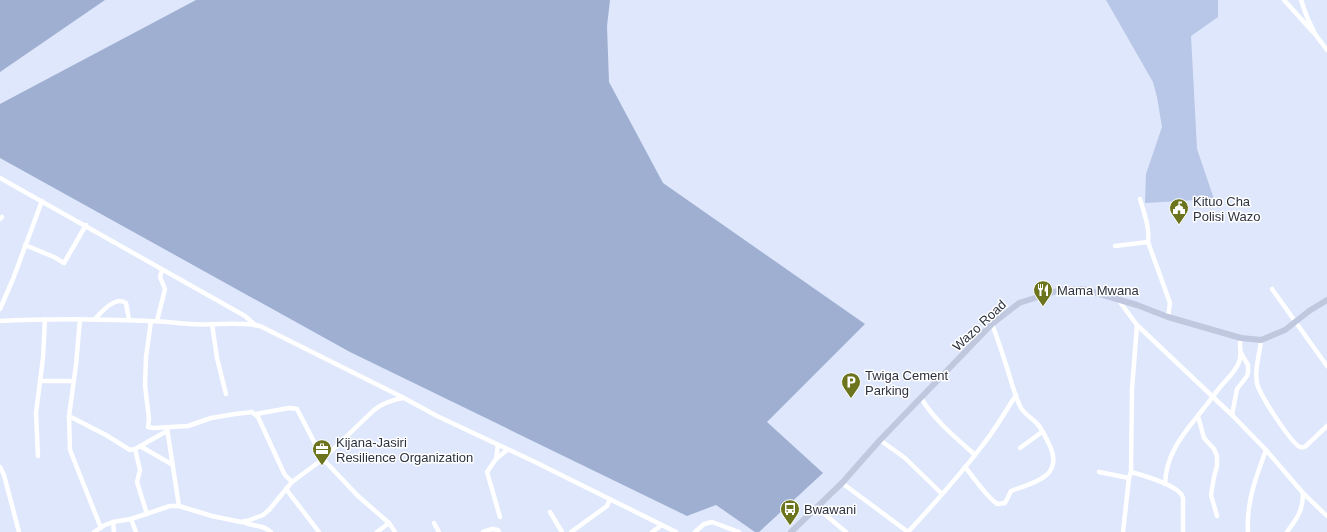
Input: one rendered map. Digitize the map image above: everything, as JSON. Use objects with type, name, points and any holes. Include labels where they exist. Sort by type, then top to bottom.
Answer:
[{"type":"main road","name":"Wazo Road","points":[[791,532],[842,483],[880,440],[992,324],[1019,303],[1060,290],[1083,289],[1117,298],[1168,317],[1241,338],[1262,340],[1285,330],[1309,311],[1327,300]]},
{"type":"street","points":[[1284,0],[1315,34],[1327,50]]},
{"type":"street","points":[[1301,0],[1307,18],[1315,34]]},
{"type":"street","points":[[0,178],[86,225],[162,270],[245,316],[255,325]]},
{"type":"street","points":[[1140,200],[1149,234],[1148,242],[1170,303],[1168,317]]},
{"type":"street","points":[[0,309],[42,201]]},
{"type":"street","points":[[25,245],[54,257],[64,263],[86,225]]},
{"type":"street","points":[[1115,246],[1148,242]]},
{"type":"street","points":[[157,322],[165,289],[160,277],[162,270]]},
{"type":"street","points":[[1272,289],[1327,366]]},
{"type":"street","points":[[1117,298],[1137,325],[1232,414],[1266,450],[1303,493],[1327,516]]},
{"type":"street","points":[[95,319],[104,308],[121,301],[126,303],[129,320]]},
{"type":"street","points":[[38,456],[36,413],[41,381],[45,319]]},
{"type":"street","points":[[80,319],[76,365],[69,416],[70,450],[101,528]]},
{"type":"street","points":[[0,321],[95,319],[191,324],[255,325],[267,329],[437,416],[676,532]]},
{"type":"street","points":[[151,321],[146,357],[145,378],[149,419],[148,425],[150,428],[167,429],[188,426],[212,418],[235,414],[250,412],[256,414],[289,408],[297,409],[323,459],[358,496],[389,523],[395,532]]},
{"type":"street","points":[[212,324],[217,358],[226,394]]},
{"type":"street","points":[[965,467],[974,477],[980,488],[997,504],[1005,503],[1011,491],[1038,481],[1050,473],[1053,467],[1054,456],[1042,432],[1034,419],[1022,410],[992,324]]},
{"type":"street","points":[[1123,532],[1131,472],[1132,389],[1137,325]]},
{"type":"street","points":[[1164,484],[1166,468],[1170,457],[1184,433],[1240,362],[1241,353],[1239,343],[1241,338]]},
{"type":"street","points":[[1262,340],[1257,367],[1257,383],[1262,398],[1284,429],[1299,446],[1303,447],[1306,446],[1327,426]]},
{"type":"street","points":[[1232,414],[1237,389],[1247,376],[1248,372],[1248,365],[1241,353]]},
{"type":"street","points":[[41,381],[74,381]]},
{"type":"street","points":[[842,483],[908,532],[965,467],[1000,422],[1016,395]]},
{"type":"street","points":[[241,522],[263,515],[269,510],[292,482],[323,459],[374,410],[390,400],[404,398]]},
{"type":"street","points":[[921,398],[933,415],[951,435],[974,455]]},
{"type":"street","points":[[256,414],[274,450],[284,475],[292,482]]},
{"type":"street","points":[[69,416],[106,435],[126,449],[130,450],[135,449],[167,429]]},
{"type":"street","points":[[1198,416],[1204,438],[1214,449],[1217,456],[1217,466],[1211,495],[1217,516]]},
{"type":"street","points":[[167,429],[179,506]]},
{"type":"street","points":[[1020,448],[1042,432]]},
{"type":"street","points":[[880,440],[905,458],[942,494]]},
{"type":"street","points":[[496,459],[498,445]]},
{"type":"street","points":[[140,446],[173,464]]},
{"type":"street","points":[[135,449],[140,470],[137,482],[147,514]]},
{"type":"street","points":[[500,517],[487,472],[496,459],[507,450]]},
{"type":"street","points":[[1248,532],[1249,504],[1253,485],[1266,450]]},
{"type":"street","points":[[0,467],[4,475],[19,532]]},
{"type":"street","points":[[1099,472],[1129,478]]},
{"type":"street","points":[[1131,472],[1164,484],[1178,491],[1183,496],[1184,532]]},
{"type":"street","points":[[286,489],[319,532]]},
{"type":"street","points":[[1287,532],[1300,513],[1303,505],[1303,493]]},
{"type":"street","points":[[571,532],[600,512],[607,506],[610,499]]},
{"type":"street","points":[[94,532],[113,522],[131,519],[170,506],[179,506],[222,519],[249,525],[259,525],[272,532]]},
{"type":"street","points":[[816,507],[846,532]]},
{"type":"street","points":[[550,512],[562,532]]},
{"type":"street","points":[[131,519],[136,532]]},
{"type":"street","points":[[113,522],[114,532]]},
{"type":"street","points":[[695,532],[704,524],[712,522],[739,532]]},
{"type":"street","points":[[377,532],[389,523]]},
{"type":"street","points":[[434,523],[439,532]]},
{"type":"street","points":[[652,532],[662,525]]},
{"type":"street","points":[[483,532],[492,529],[498,530],[499,532]]},
{"type":"shaded area","points":[[0,0],[105,0],[0,72]]},
{"type":"shaded area","points":[[196,0],[610,0],[607,26],[609,82],[663,183],[865,324],[767,422],[823,473],[759,532],[755,532],[716,505],[687,516],[350,352],[0,158],[0,104]]},
{"type":"shaded area","points":[[1106,0],[1218,0],[1218,17],[1191,36],[1197,149],[1214,199],[1145,203],[1146,174],[1162,127],[1157,97],[1153,82]]},
{"type":"place","name":"Kituo Cha Polisi Wazo","points":[[1179,225]]},
{"type":"place","name":"Mama Mwana","points":[[1043,307]]},
{"type":"place","name":"Twiga Cement Parking","points":[[851,399]]},
{"type":"place","name":"Kijana-Jasiri Resilience Organization","points":[[322,466]]},
{"type":"place","name":"Bwawani","points":[[790,526]]}]
